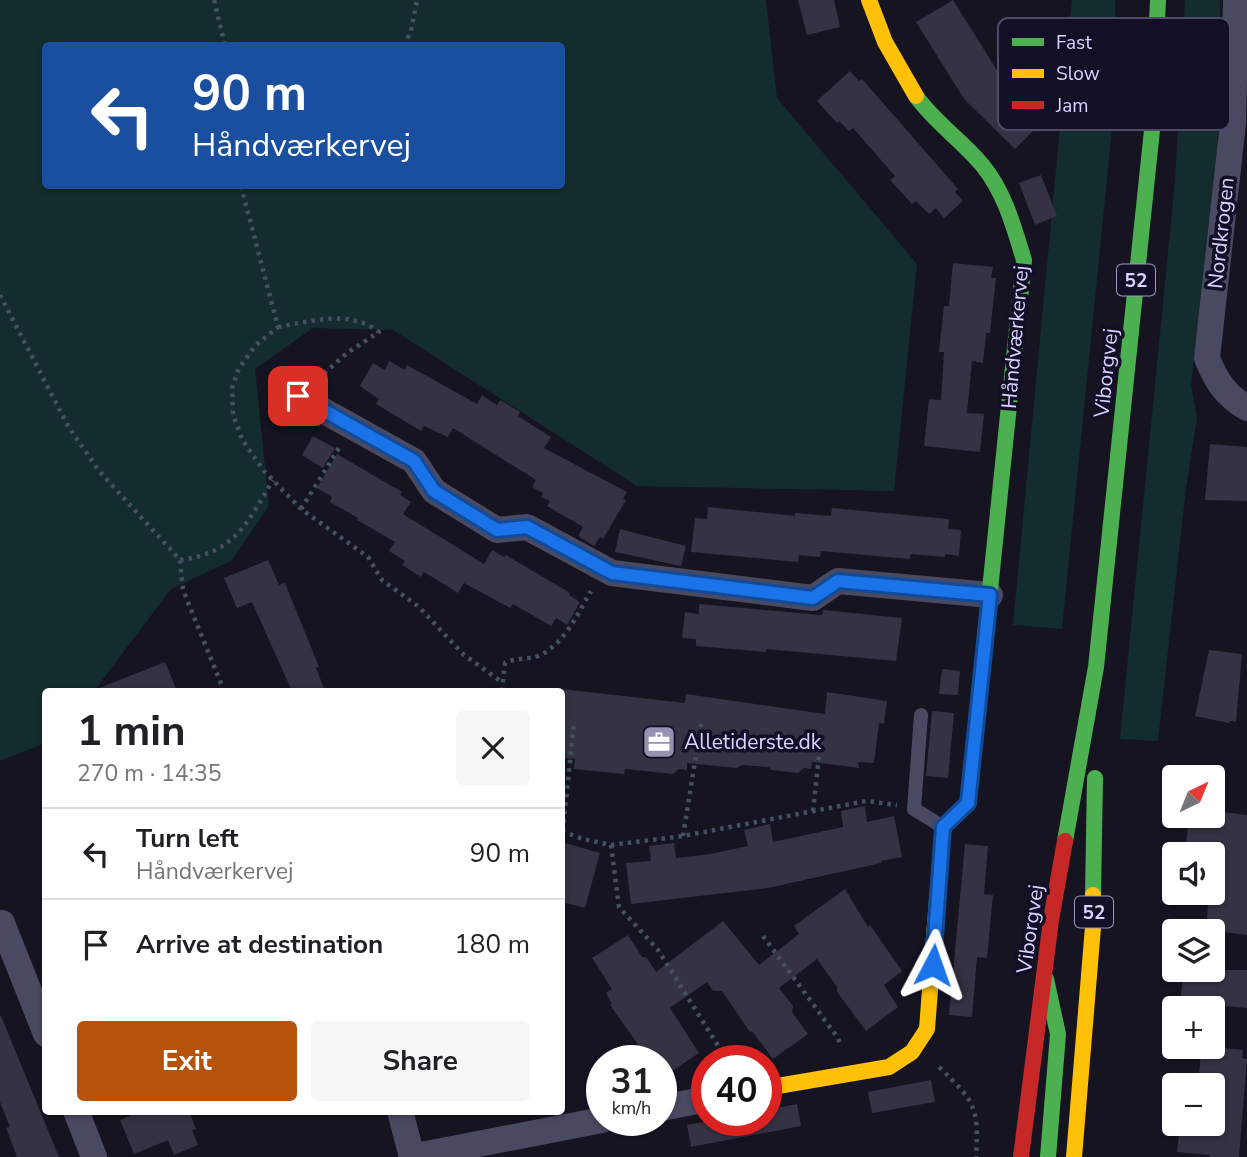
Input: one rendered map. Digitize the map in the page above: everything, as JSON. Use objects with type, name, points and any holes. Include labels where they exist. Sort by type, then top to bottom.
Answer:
[{"type":"main road","name":"Håndværkervej","points":[[869,0],[894,60],[923,106],[989,173],[1009,209],[1024,260],[968,803],[943,827]]},
{"type":"main road","name":"Viborgvej","points":[[1157,18],[1158,0]]},
{"type":"main road","name":"Viborgvej","points":[[1021,1157],[1051,920],[1096,667],[1152,130]]},
{"type":"main road","name":"Viborgvej","points":[[1074,1157],[1093,927],[1096,667]]},
{"type":"main road","points":[[782,1085],[889,1067],[906,1059],[917,1048],[929,1020],[943,827]]},
{"type":"main road","points":[[1045,975],[1058,1034],[1048,1157]]},
{"type":"street","name":"Nordkrogen","points":[[1236,0],[1233,123],[1207,358],[1216,380],[1230,398],[1247,408]]},
{"type":"street","points":[[298,396],[414,461],[434,491],[497,530],[527,527],[612,573],[813,598],[838,581],[990,595]]},
{"type":"street","points":[[2,923],[42,1024]]},
{"type":"street","points":[[78,1115],[94,1157]]},
{"type":"street","points":[[401,1115],[411,1157],[586,1123]]},
{"type":"lane","points":[[921,715],[914,809],[943,827]]},
{"type":"path","points":[[214,0],[224,42]]},
{"type":"path","points":[[406,42],[411,31],[417,0]]},
{"type":"path","points":[[242,189],[278,327]]},
{"type":"path","points":[[0,295],[68,426],[99,471],[180,560],[183,590],[224,688]]},
{"type":"path","points":[[298,396],[347,353],[379,332],[368,323],[349,318],[329,318],[278,327],[256,345],[239,368],[232,388],[233,415],[243,441],[273,480],[301,509],[368,557],[382,580],[419,607],[463,654],[503,683]]},
{"type":"path","points":[[301,509],[326,471]]},
{"type":"path","points":[[180,560],[198,558],[218,551],[246,525],[273,480]]},
{"type":"path","points":[[502,688],[505,663],[513,658],[535,657],[554,646],[569,628],[604,569]]},
{"type":"path","points":[[565,801],[573,721]]},
{"type":"path","points":[[683,836],[701,724]]},
{"type":"path","points":[[813,811],[821,737]]},
{"type":"path","points":[[565,832],[611,845],[683,836],[866,801],[914,809]]},
{"type":"path","points":[[611,845],[619,907],[658,950],[718,1045]]},
{"type":"path","points":[[763,936],[838,1038],[847,1074]]},
{"type":"path","points":[[917,1048],[960,1087],[975,1109],[978,1126],[976,1157]]},
{"type":"green space","points":[[0,0],[766,0],[777,98],[917,264],[894,491],[637,486],[393,330],[313,328],[255,369],[269,506],[231,561],[171,589],[96,688],[42,688],[42,744],[0,761]]},
{"type":"green space","points":[[1072,0],[1115,0],[1115,18],[1070,18]]},
{"type":"green space","points":[[1185,0],[1220,0],[1220,18],[1184,18]]},
{"type":"green space","points":[[1060,130],[1112,130],[1062,629],[1013,625]]},
{"type":"green space","points":[[1178,130],[1218,130],[1209,259],[1199,313],[1191,385],[1197,418],[1186,488],[1158,741],[1120,739]]},
{"type":"building","points":[[798,0],[834,0],[840,27],[807,35]]},
{"type":"building","points":[[953,0],[998,72],[998,130],[1034,130],[1015,149],[964,99],[916,22]]},
{"type":"building","points":[[850,71],[859,81],[862,79],[958,189],[955,192],[963,201],[944,218],[936,208],[929,214],[916,201],[912,204],[890,180],[895,176],[853,128],[849,131],[839,121],[837,123],[817,101]]},
{"type":"building","points":[[1041,175],[1057,216],[1035,225],[1019,183]]},
{"type":"building","points":[[953,263],[993,267],[991,278],[996,278],[990,333],[986,333],[983,363],[972,361],[967,413],[984,414],[980,452],[924,446],[929,399],[941,400],[944,352],[939,352],[944,306],[949,306]]},
{"type":"building","points":[[389,361],[405,370],[407,365],[477,404],[482,395],[497,405],[500,400],[520,412],[518,416],[551,437],[544,448],[627,492],[623,499],[626,500],[603,539],[600,537],[594,546],[578,536],[583,527],[547,506],[550,501],[541,497],[543,493],[532,487],[536,480],[453,428],[448,437],[424,426],[421,431],[376,404],[379,399],[360,386],[373,363],[385,370]]},
{"type":"building","points":[[313,436],[335,448],[323,468],[302,455]]},
{"type":"building","points":[[1210,444],[1247,447],[1247,501],[1205,500]]},
{"type":"building","points":[[337,454],[402,492],[400,495],[411,502],[403,514],[484,564],[492,550],[504,557],[506,555],[570,593],[569,595],[580,602],[567,625],[556,618],[551,626],[513,604],[510,608],[464,583],[458,593],[424,572],[421,577],[402,565],[405,561],[389,551],[395,542],[330,502],[332,497],[317,488]]},
{"type":"building","points":[[708,507],[795,516],[795,513],[831,516],[832,508],[949,519],[948,529],[961,530],[959,556],[910,554],[910,559],[821,551],[820,557],[799,555],[798,562],[691,552],[695,518],[707,519]]},
{"type":"building","points":[[620,529],[686,546],[681,566],[615,552]]},
{"type":"building","points":[[268,560],[279,585],[285,583],[319,667],[316,668],[324,688],[291,688],[252,602],[237,608],[224,578]]},
{"type":"building","points":[[699,604],[822,615],[823,610],[902,618],[896,661],[766,649],[766,652],[696,646],[696,639],[682,638],[685,612],[699,614]]},
{"type":"building","points":[[1209,650],[1242,654],[1236,722],[1195,716]]},
{"type":"building","points":[[165,662],[176,688],[99,688]]},
{"type":"building","points":[[942,669],[960,671],[958,695],[939,694]]},
{"type":"building","points":[[565,689],[685,703],[686,694],[825,714],[827,692],[887,701],[884,724],[879,723],[874,763],[858,762],[859,768],[812,762],[811,769],[804,768],[798,773],[771,770],[769,767],[742,765],[737,768],[687,763],[687,770],[679,769],[673,774],[625,769],[624,774],[574,769],[575,759],[565,758]]},
{"type":"building","points":[[932,711],[954,713],[948,778],[926,776]]},
{"type":"building","points":[[865,806],[867,822],[894,816],[902,857],[768,888],[631,904],[626,863],[651,861],[649,846],[674,843],[676,858],[710,854],[748,846],[744,830],[770,824],[773,842],[843,827],[841,811]]},
{"type":"building","points":[[1225,812],[1247,815],[1247,935],[1225,932],[1225,919],[1207,919],[1208,905],[1225,905],[1225,842],[1186,842],[1188,828],[1225,828]]},
{"type":"building","points":[[565,843],[600,853],[585,908],[565,903]]},
{"type":"building","points":[[965,844],[988,846],[984,894],[993,895],[987,958],[977,957],[972,1017],[949,1015]]},
{"type":"building","points":[[845,889],[868,927],[870,925],[902,971],[884,985],[898,1007],[866,1031],[817,959],[779,988],[793,1006],[792,1012],[808,1034],[782,1053],[782,1045],[762,1045],[752,1031],[750,1032],[722,991],[713,991],[707,982],[670,1008],[694,1045],[691,1045],[691,1058],[677,1068],[677,1045],[638,1045],[610,1005],[612,1004],[606,993],[612,989],[592,958],[628,935],[642,957],[647,958],[656,972],[723,921],[759,965],[799,934],[794,926]]},
{"type":"building","points":[[1225,970],[1247,970],[1247,1008],[1225,1006],[1225,996],[1181,996],[1182,982],[1225,982]]},
{"type":"building","points":[[0,1016],[59,1157],[17,1157],[6,1128],[10,1127],[0,1102]]},
{"type":"building","points":[[1225,1048],[1243,1050],[1242,1058],[1247,1059],[1239,1157],[1209,1157],[1210,1155],[1177,1152],[1179,1136],[1225,1136],[1225,1073],[1199,1073],[1201,1059],[1225,1059]]},
{"type":"building","points":[[931,1080],[935,1102],[872,1113],[868,1092]]},
{"type":"building","points":[[797,1104],[801,1126],[782,1130],[782,1107]]},
{"type":"building","points":[[132,1115],[191,1115],[196,1129],[192,1130],[198,1145],[174,1155],[168,1140],[134,1154],[120,1120]]},
{"type":"building","points":[[691,1124],[691,1136],[749,1136],[691,1147],[687,1125]]},
{"type":"traffic: fast","points":[[1157,18],[1158,0]]},
{"type":"traffic: fast","points":[[916,96],[991,176],[1008,211],[1024,260],[968,803],[943,827],[935,924]]},
{"type":"traffic: fast","points":[[1065,841],[1096,667],[1152,130]]},
{"type":"traffic: fast","points":[[1093,895],[1095,778]]},
{"type":"traffic: fast","points":[[1046,979],[1058,1034],[1048,1157]]},
{"type":"traffic: slow","points":[[869,0],[885,42],[916,96]]},
{"type":"traffic: slow","points":[[1074,1157],[1093,927],[1093,895]]},
{"type":"traffic: slow","points":[[782,1085],[889,1067],[912,1052],[927,1029],[935,924]]},
{"type":"traffic: jam","points":[[1021,1157],[1051,920],[1065,841]]},
{"type":"place","name":"Alletiderste.dk","points":[[659,742]]},
{"type":"route","points":[[298,396],[414,461],[434,491],[497,530],[527,527],[612,573],[813,598],[838,581],[990,595],[968,803],[943,827],[933,965]]}]
